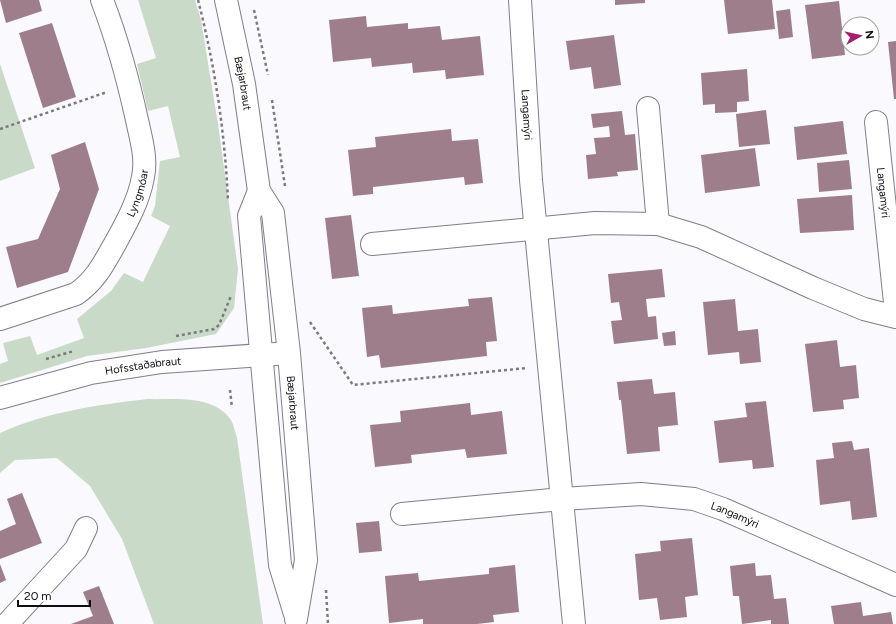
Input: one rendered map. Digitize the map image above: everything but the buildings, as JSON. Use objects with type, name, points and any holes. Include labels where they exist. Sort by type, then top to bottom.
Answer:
[{"type":"street","name":"Lyngmóar","points":[[0,319],[76,294],[86,287],[96,277],[128,220],[143,177],[144,155],[129,85],[102,0]]},
{"type":"street","name":"Bæjarbraut","points":[[226,0],[244,84],[259,191],[273,213],[289,353],[306,560],[297,622]]},
{"type":"street","name":"Langamýri","points":[[520,0],[536,230],[574,624]]},
{"type":"street","points":[[648,108],[658,224]]},
{"type":"street","name":"Langamýri","points":[[876,122],[896,312]]},
{"type":"street","name":"Bæjarbraut","points":[[259,191],[249,216],[261,355],[280,565],[297,622]]},
{"type":"street","points":[[372,244],[536,230],[595,223],[658,224],[701,238],[864,309],[896,317]]},
{"type":"street","name":"Hofsstaðabraut","points":[[0,398],[91,373],[162,362],[289,353]]},
{"type":"street","name":"Langamýri","points":[[402,514],[562,499],[641,494],[694,500],[723,508],[896,586]]},
{"type":"street","points":[[7,624],[76,549],[86,528]]},
{"type":"path","points":[[198,0],[215,75],[226,161],[229,207]]},
{"type":"path","points":[[253,6],[264,52],[269,82]]},
{"type":"path","points":[[0,129],[129,85]]},
{"type":"path","points":[[271,96],[285,191]]},
{"type":"path","points":[[222,318],[230,301],[232,290]]},
{"type":"path","points":[[306,316],[353,385],[549,365]]},
{"type":"path","points":[[230,390],[232,408]]},
{"type":"green space","points":[[138,0],[195,0],[201,20],[218,124],[238,269],[234,308],[216,334],[146,348],[87,356],[0,383],[0,364],[8,361],[3,343],[30,336],[37,355],[84,338],[77,319],[111,291],[124,273],[143,282],[170,226],[151,216],[155,206],[160,161],[180,157],[168,106],[148,111],[137,64],[156,58]]},
{"type":"green space","points":[[0,64],[35,168],[0,181]]},
{"type":"green space","points":[[147,399],[181,399],[204,402],[223,412],[231,420],[237,438],[263,624],[154,624],[122,539],[90,486],[57,458],[15,460],[0,473],[0,433],[35,420],[72,410]]}]
